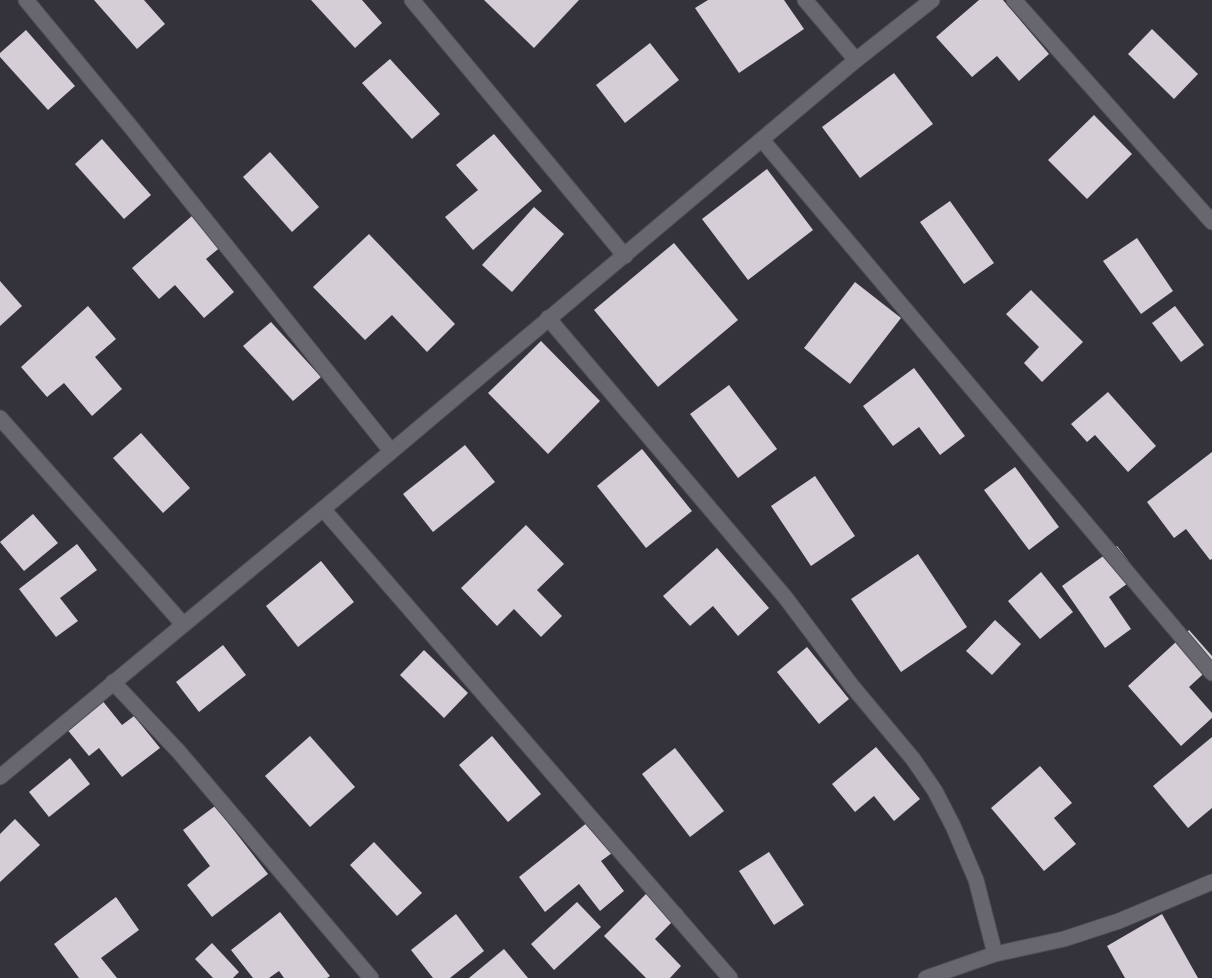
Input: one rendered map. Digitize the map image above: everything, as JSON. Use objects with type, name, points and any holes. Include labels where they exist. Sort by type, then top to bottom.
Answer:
[{"type":"street","points":[[26,0],[391,452]]},
{"type":"street","points":[[412,0],[625,256]]},
{"type":"street","points":[[805,0],[856,60]]},
{"type":"street","points":[[0,777],[763,141],[856,60],[932,0]]},
{"type":"street","points":[[1014,0],[1212,222]]},
{"type":"street","points":[[763,141],[1212,673]]},
{"type":"street","points":[[548,318],[785,597],[936,791],[976,880],[995,954]]},
{"type":"street","points":[[0,418],[182,623]]},
{"type":"street","points":[[323,509],[730,978]]},
{"type":"street","points":[[113,682],[179,752],[370,978]]},
{"type":"street","points":[[926,978],[995,954],[1086,932],[1212,882]]},
{"type":"building","points":[[94,0],[144,0],[165,24],[137,49]]},
{"type":"building","points":[[311,0],[362,0],[382,23],[355,48]]},
{"type":"building","points":[[484,0],[579,0],[534,48]]},
{"type":"building","points":[[708,0],[784,0],[804,29],[739,73],[695,8]]},
{"type":"building","points":[[979,0],[1003,0],[1049,54],[1019,81],[997,56],[972,77],[936,37]]},
{"type":"building","points":[[1152,29],[1198,74],[1174,99],[1128,54]]},
{"type":"building","points":[[26,30],[75,86],[48,110],[0,57],[0,53]]},
{"type":"building","points":[[650,43],[679,80],[625,123],[596,85]]},
{"type":"building","points":[[390,59],[440,114],[412,139],[362,83]]},
{"type":"building","points":[[894,73],[933,124],[860,178],[822,127]]},
{"type":"building","points":[[1094,115],[1132,154],[1087,199],[1048,160]]},
{"type":"building","points":[[494,134],[542,191],[473,250],[445,217],[478,190],[456,165]]},
{"type":"building","points":[[102,139],[151,195],[124,219],[75,164]]},
{"type":"building","points":[[270,152],[319,207],[292,232],[243,177]]},
{"type":"building","points":[[767,169],[813,230],[748,280],[702,219]]},
{"type":"building","points":[[950,201],[994,263],[964,284],[920,222]]},
{"type":"building","points":[[534,207],[564,234],[512,292],[482,265]]},
{"type":"building","points":[[200,209],[228,241],[206,259],[234,292],[204,318],[175,285],[159,299],[132,268]]},
{"type":"building","points":[[369,234],[455,324],[427,352],[392,315],[365,340],[313,287]]},
{"type":"building","points":[[1137,238],[1173,291],[1141,314],[1103,261]]},
{"type":"building","points":[[674,243],[738,320],[658,387],[594,310]]},
{"type":"building","points":[[0,281],[22,306],[0,326]]},
{"type":"building","points":[[855,282],[901,318],[850,384],[804,348]]},
{"type":"building","points":[[1031,290],[1083,342],[1042,382],[1024,363],[1039,347],[1006,314]]},
{"type":"building","points":[[88,306],[116,339],[95,357],[122,389],[92,416],[64,383],[47,397],[21,367]]},
{"type":"building","points":[[1175,306],[1204,345],[1181,362],[1152,323]]},
{"type":"building","points":[[271,322],[321,377],[293,401],[243,346]]},
{"type":"building","points":[[541,341],[600,401],[548,454],[488,393]]},
{"type":"building","points":[[914,368],[965,436],[940,455],[919,427],[893,446],[863,406]]},
{"type":"building","points":[[729,385],[777,449],[738,478],[690,414]]},
{"type":"building","points":[[1108,392],[1156,446],[1128,472],[1095,435],[1087,442],[1071,424]]},
{"type":"building","points":[[141,433],[190,488],[163,513],[113,458]]},
{"type":"building","points":[[465,445],[495,482],[433,532],[403,494]]},
{"type":"building","points":[[642,449],[692,511],[646,548],[597,486]]},
{"type":"building","points":[[1212,452],[1212,559],[1210,560],[1186,529],[1174,538],[1147,502]]},
{"type":"building","points":[[1015,467],[1059,527],[1029,550],[984,490]]},
{"type":"building","points":[[815,476],[855,536],[811,566],[771,506]]},
{"type":"building","points":[[33,514],[58,543],[24,571],[0,542]]},
{"type":"building","points":[[526,525],[564,564],[537,590],[562,616],[541,637],[514,609],[497,626],[461,588]]},
{"type":"building","points":[[77,544],[97,570],[60,598],[78,621],[56,637],[19,589]]},
{"type":"building","points":[[1117,546],[1139,575],[1109,597],[1131,629],[1105,648],[1062,586]]},
{"type":"building","points":[[717,548],[769,608],[738,636],[713,606],[690,626],[663,596]]},
{"type":"building","points":[[918,554],[967,627],[901,672],[851,599]]},
{"type":"building","points":[[321,561],[354,602],[298,647],[266,606]]},
{"type":"building","points":[[1041,572],[1073,612],[1040,639],[1008,601]]},
{"type":"building","points":[[995,620],[1021,644],[992,675],[966,651]]},
{"type":"building","points":[[1189,630],[1212,656],[1212,666],[1189,687],[1212,713],[1212,718],[1181,746],[1128,686]]},
{"type":"building","points":[[223,645],[246,675],[199,712],[176,682]]},
{"type":"building","points":[[807,647],[849,699],[819,724],[777,672]]},
{"type":"building","points":[[424,650],[468,693],[444,718],[400,675]]},
{"type":"building","points":[[101,699],[122,725],[134,716],[160,748],[122,777],[99,748],[89,756],[66,728]]},
{"type":"building","points":[[310,736],[355,787],[310,827],[265,776]]},
{"type":"building","points":[[492,736],[541,794],[508,822],[459,765]]},
{"type":"building","points":[[1212,737],[1212,808],[1188,828],[1153,786]]},
{"type":"building","points":[[876,747],[920,799],[894,821],[874,796],[855,812],[832,784]]},
{"type":"building","points":[[675,748],[724,811],[690,837],[642,774]]},
{"type":"building","points":[[70,758],[90,784],[49,817],[29,792]]},
{"type":"building","points":[[1040,766],[1072,803],[1054,818],[1076,844],[1044,871],[991,808]]},
{"type":"building","points":[[215,806],[268,874],[212,917],[187,885],[210,866],[183,830]]},
{"type":"building","points":[[15,819],[40,845],[0,882],[0,834]]},
{"type":"building","points":[[588,822],[612,853],[601,861],[624,891],[600,911],[579,884],[545,912],[519,877]]},
{"type":"building","points":[[374,842],[422,893],[397,916],[350,865]]},
{"type":"building","points":[[769,852],[804,905],[774,925],[739,871]]},
{"type":"building","points":[[656,884],[683,911],[655,939],[681,966],[670,978],[646,978],[604,936]]},
{"type":"building","points":[[116,897],[139,930],[101,958],[117,978],[79,978],[54,944]]},
{"type":"building","points":[[577,902],[601,927],[554,970],[531,944]]},
{"type":"building","points":[[280,912],[330,976],[327,978],[284,978],[279,971],[269,978],[253,978],[231,950]]},
{"type":"building","points":[[456,914],[484,951],[450,978],[433,978],[411,950]]},
{"type":"building","points":[[1162,914],[1198,978],[1125,978],[1107,946]]},
{"type":"building","points":[[212,943],[239,972],[233,978],[213,978],[195,959]]},
{"type":"building","points":[[504,949],[528,978],[469,978]]}]
